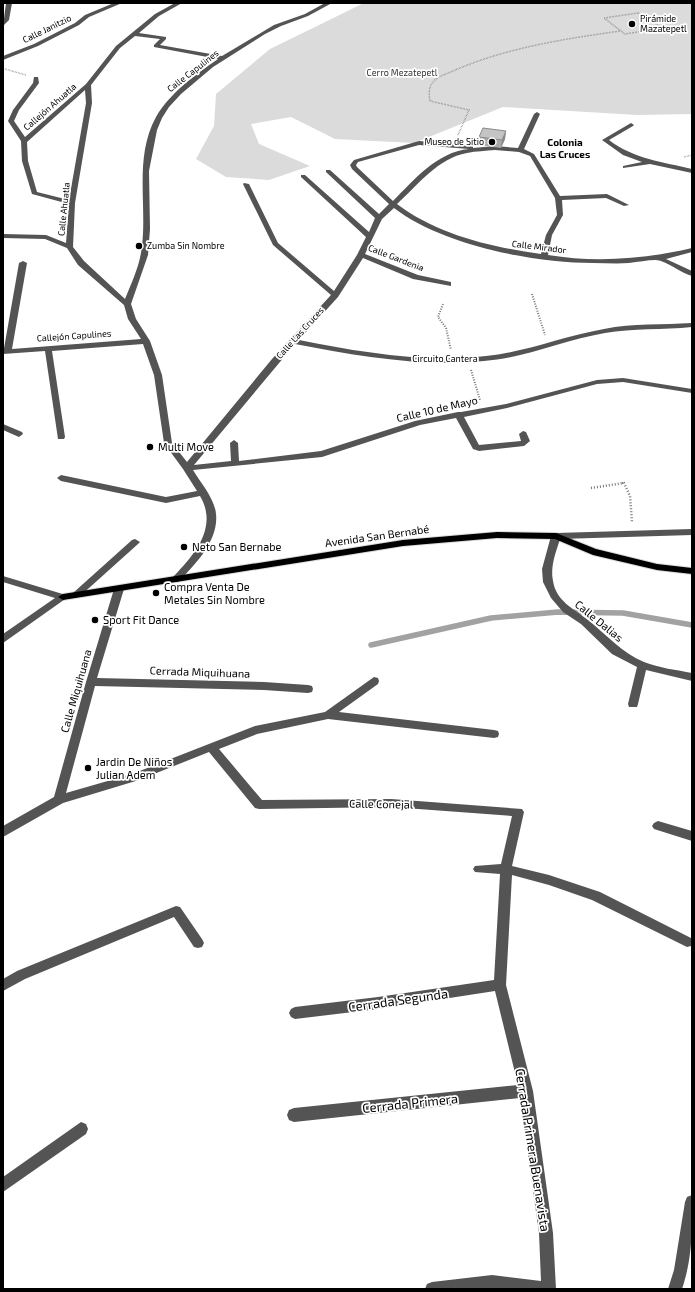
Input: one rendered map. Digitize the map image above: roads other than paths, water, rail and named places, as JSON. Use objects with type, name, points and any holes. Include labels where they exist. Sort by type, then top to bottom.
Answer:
[{"type":"main road","name":"Avenida San Bernabé","points":[[63,597],[403,543],[497,535],[556,536],[593,552],[657,567],[692,571]]},
{"type":"street","points":[[3,24],[6,20],[5,12],[9,3]]},
{"type":"street","name":"Calle Janitzio","points":[[3,58],[36,45],[77,24],[87,16],[119,3]]},
{"type":"street","points":[[88,85],[118,47],[157,15],[179,3]]},
{"type":"street","name":"Calle Capulines","points":[[127,304],[140,272],[146,238],[144,205],[146,170],[158,118],[169,101],[186,86],[252,39],[277,26],[301,18],[329,3]]},
{"type":"street","points":[[135,34],[164,38],[156,46],[224,58]]},
{"type":"street","points":[[36,78],[36,83],[16,110],[11,121],[24,142],[22,152],[24,166],[34,193],[72,203]]},
{"type":"street","name":"Callejón Ahuatla","points":[[24,142],[54,113],[88,85]]},
{"type":"street","name":"Calle Ahuatla","points":[[88,85],[87,116],[72,203],[69,247],[81,263],[127,304],[132,319],[146,341],[158,376],[168,443],[187,468]]},
{"type":"street","points":[[537,114],[520,150],[532,155],[558,198],[560,215],[548,235],[544,256]]},
{"type":"street","points":[[631,125],[605,140],[618,151],[648,162],[692,171]]},
{"type":"street","name":"Calle Mirador","points":[[495,148],[418,143],[356,161],[353,165],[354,168],[393,205],[418,220],[476,243],[506,252],[598,261],[660,258],[692,250]]},
{"type":"street","name":"Calle Las Cruces","points":[[187,468],[293,341],[335,295],[361,255],[379,218],[432,168],[447,158],[466,151],[495,148],[520,150]]},
{"type":"street","points":[[625,167],[648,162]]},
{"type":"street","points":[[328,171],[379,218]]},
{"type":"street","points":[[303,176],[369,236]]},
{"type":"street","points":[[246,184],[274,244],[335,295]]},
{"type":"street","points":[[558,198],[607,196],[626,205]]},
{"type":"street","points":[[3,236],[46,237],[69,247]]},
{"type":"street","name":"Calle Gardenia","points":[[361,255],[416,277],[448,284]]},
{"type":"street","points":[[660,258],[692,274]]},
{"type":"street","points":[[6,352],[23,263]]},
{"type":"street","name":"Circuito Cantera","points":[[293,341],[345,352],[389,358],[468,360],[508,356],[606,331],[692,325]]},
{"type":"street","name":"Callejón Capulines","points":[[6,352],[146,341]]},
{"type":"street","points":[[48,348],[62,437]]},
{"type":"street","name":"Calle 10 de Mayo","points":[[187,468],[322,454],[418,423],[458,414],[507,406],[597,382],[623,380],[692,391]]},
{"type":"street","points":[[458,414],[476,447],[479,448],[524,443],[526,441],[523,434]]},
{"type":"street","points":[[3,427],[19,434]]},
{"type":"street","points":[[234,443],[235,464]]},
{"type":"street","points":[[175,580],[197,555],[205,543],[212,524],[212,513],[187,468]]},
{"type":"street","points":[[61,478],[166,500],[183,498],[202,493]]},
{"type":"street","points":[[556,536],[692,532]]},
{"type":"street","name":"Calle Dalias","points":[[556,536],[547,569],[548,582],[554,596],[566,610],[584,622],[616,651],[642,665],[692,678]]},
{"type":"street","points":[[76,596],[135,542]]},
{"type":"street","points":[[3,579],[63,597]]},
{"type":"street","name":"Calle Miquihuana","points":[[58,800],[119,589]]},
{"type":"street","points":[[3,639],[63,597]]},
{"type":"street","points":[[633,704],[642,665]]},
{"type":"street","points":[[328,715],[374,681]]},
{"type":"street","name":"Cerrada Miquihuana","points":[[91,682],[264,686],[308,689]]},
{"type":"street","points":[[3,832],[58,800],[135,777],[255,730],[328,715],[494,734]]},
{"type":"street","name":"Calle Conejal","points":[[212,748],[259,805],[391,803],[518,812],[506,869]]},
{"type":"street","points":[[658,826],[692,836]]},
{"type":"street","points":[[479,869],[506,869],[549,880],[596,896],[687,942]]},
{"type":"street","name":"Cerrada Primera Buenavista","points":[[506,869],[500,985],[526,1091],[546,1233],[549,1289]]},
{"type":"street","points":[[3,985],[21,975],[176,911],[198,943]]},
{"type":"street","name":"Cerrada Segunda","points":[[295,1013],[378,1003],[500,985]]},
{"type":"street","name":"Cerrada Primera","points":[[294,1115],[526,1091]]},
{"type":"street","points":[[3,1185],[82,1129]]},
{"type":"street","points":[[675,1289],[681,1270],[692,1202]]},
{"type":"street","points":[[432,1289],[492,1282],[544,1289]]},
{"type":"waterway","points":[[371,645],[491,618],[558,612],[623,613],[692,625]]},
{"type":"place","name":"Pirámide Mazatepetl","points":[[632,24]]},
{"type":"place","name":"Museo de Sitio","points":[[492,142]]},
{"type":"place","name":"Zumba Sin Nombre","points":[[139,246]]},
{"type":"place","name":"Multi Move","points":[[150,447]]},
{"type":"place","name":"Neto San Bernabe","points":[[184,547]]},
{"type":"place","name":"Compra Venta De Metales Sin Nombre","points":[[156,593]]},
{"type":"place","name":"Sport Fit Dance","points":[[95,620]]},
{"type":"place","name":"Jardin De Niños Julian Adem","points":[[88,768]]},
{"type":"district","name":"Colonia Las Cruces","points":[[565,148]]},
{"type":"park label","name":"Cerro Mezatepetl","points":[[402,73]]}]
